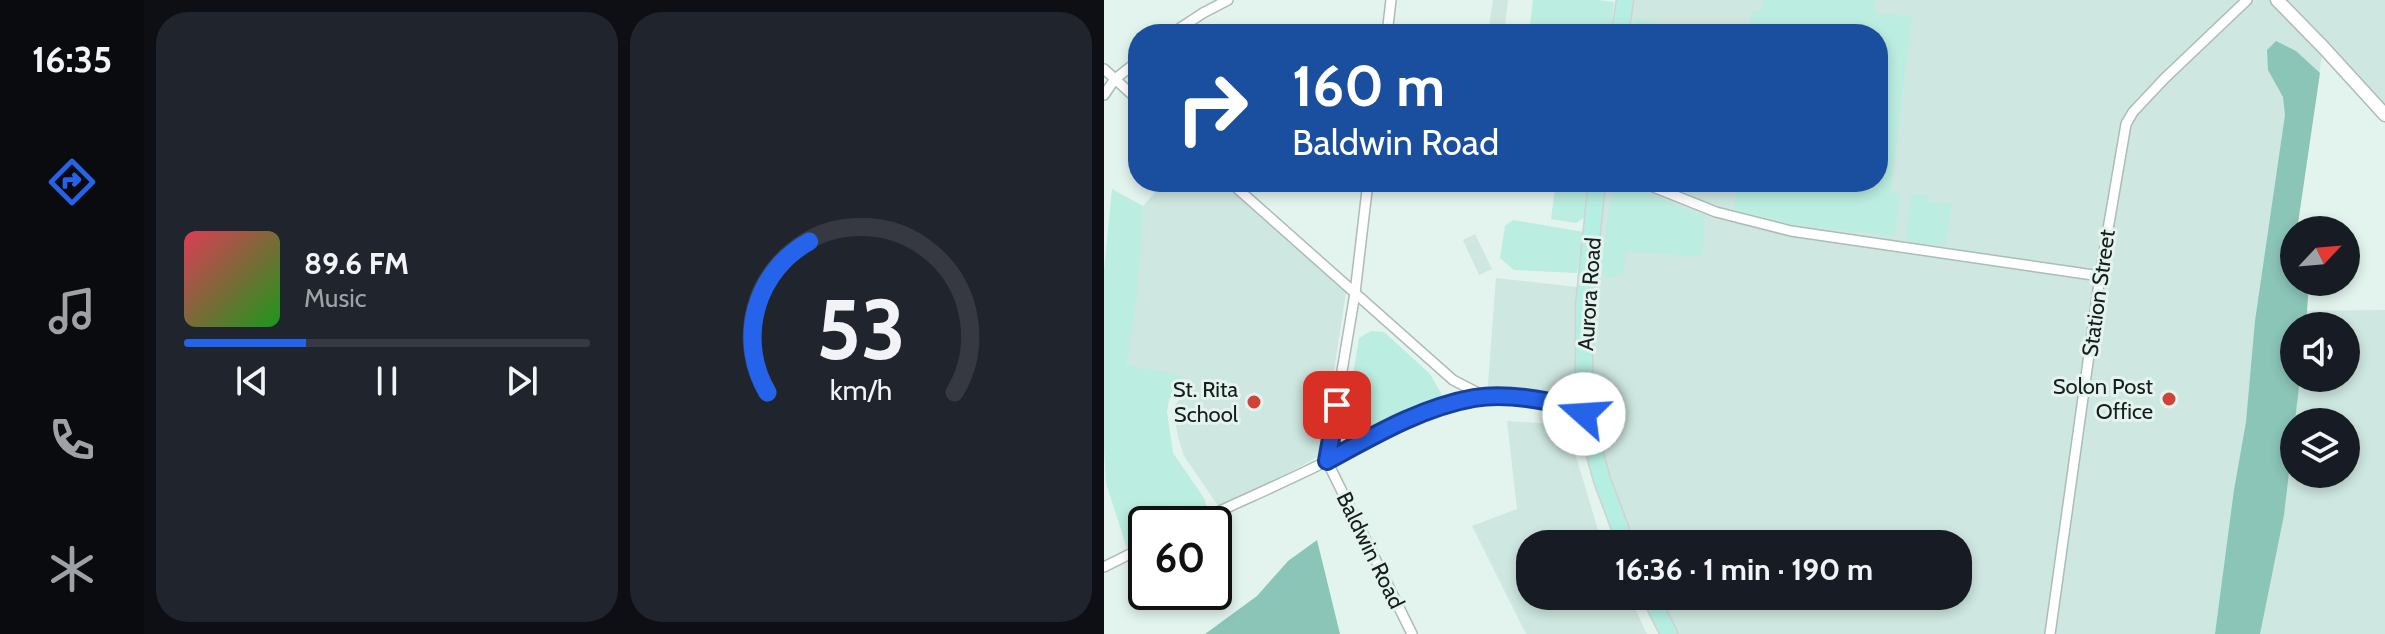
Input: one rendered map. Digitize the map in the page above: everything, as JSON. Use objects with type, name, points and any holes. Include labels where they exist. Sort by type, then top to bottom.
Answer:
[{"type":"main road","points":[[1621,24],[1625,0]]},
{"type":"main road","name":"Aurora Road","points":[[1596,192],[1584,306],[1584,410],[1602,480],[1621,530]]},
{"type":"main road","points":[[1657,610],[1669,634]]},
{"type":"street","points":[[1186,24],[1228,0]]},
{"type":"street","points":[[1388,24],[1391,0]]},
{"type":"street","name":"Station Street","points":[[2050,634],[2100,276],[2126,124],[2164,79],[2247,0]]},
{"type":"street","points":[[2277,0],[2383,112]]},
{"type":"street","points":[[1104,69],[1128,91]]},
{"type":"street","points":[[1104,95],[1115,79],[1128,69]]},
{"type":"street","points":[[1104,82],[1115,79]]},
{"type":"street","points":[[1241,192],[1453,380],[1487,397]]},
{"type":"street","points":[[1327,461],[1355,293],[1367,192]]},
{"type":"street","points":[[1666,192],[1716,212],[1791,231],[2100,276]]},
{"type":"street","points":[[1231,506],[1390,428],[1430,411],[1477,397],[1528,399],[1584,410]]},
{"type":"street","name":"Baldwin Road","points":[[1327,461],[1412,634]]},
{"type":"street","points":[[1104,567],[1128,555]]},
{"type":"shaded area","points":[[1493,0],[1508,0],[1505,24],[1489,24]]},
{"type":"shaded area","points":[[1625,0],[2385,0],[2385,115],[2323,48],[2299,216],[2280,216],[2280,296],[2287,296],[2286,311],[2385,310],[2385,634],[1669,634],[1657,610],[1972,610],[1972,530],[1622,530],[1584,410],[1487,397],[1496,278],[1586,288],[1596,192],[1888,192],[1888,24],[1621,24]]},
{"type":"shaded area","points":[[1155,192],[1241,192],[1347,286],[1321,455],[1228,506],[1218,506],[1184,456],[1178,437],[1173,408],[1192,381],[1127,365],[1143,206]]},
{"type":"shaded area","points":[[1475,234],[1492,269],[1479,275],[1463,240]]},
{"type":"shaded area","points":[[1507,421],[1555,424],[1574,450],[1598,530],[1516,530],[1516,610],[1636,610],[1647,634],[1526,634],[1472,526],[1517,509]]},
{"type":"green space","points":[[1533,0],[1614,2],[1612,24],[1530,24]]},
{"type":"green space","points":[[1763,0],[1875,0],[1875,14],[1912,16],[1890,193],[1900,194],[1894,236],[1734,218],[1736,192],[1888,192],[1888,24],[1751,24],[1752,11],[1761,12]]},
{"type":"green space","points":[[1636,19],[1660,24],[1635,24]]},
{"type":"green space","points":[[2276,41],[2296,51],[2320,73],[2299,216],[2280,216],[2280,296],[2308,296],[2307,312],[2280,312],[2280,392],[2298,392],[2296,408],[2280,408],[2280,488],[2287,488],[2260,634],[2215,634],[2285,115],[2283,97],[2268,70],[2267,50]]},
{"type":"green space","points":[[1112,189],[1143,206],[1137,292],[1127,365],[1184,376],[1169,400],[1167,412],[1173,453],[1206,506],[1128,506],[1128,552],[1106,483],[1104,271]]},
{"type":"green space","points":[[1555,192],[1589,192],[1585,217],[1576,223],[1551,219]]},
{"type":"green space","points":[[1615,192],[1645,192],[1705,217],[1702,257],[1626,251],[1623,274],[1608,279],[1601,267],[1610,201]]},
{"type":"green space","points":[[1911,195],[1927,195],[1930,202],[1952,204],[1945,245],[1908,242]]},
{"type":"green space","points":[[1513,220],[1584,232],[1577,273],[1514,270],[1500,258],[1505,226]]},
{"type":"green space","points":[[1371,331],[1384,332],[1430,374],[1442,395],[1367,428],[1357,424],[1347,411],[1359,338]]},
{"type":"green space","points":[[1317,540],[1340,634],[1205,634],[1257,596],[1288,561]]},
{"type":"place","name":"Solon Post Office","points":[[2169,399]]},
{"type":"place","name":"St. Rita School","points":[[1254,402]]},
{"type":"route","points":[[1337,405],[1327,461],[1390,428],[1430,411],[1477,397],[1528,399],[1568,405],[1584,410],[1584,414]]}]
